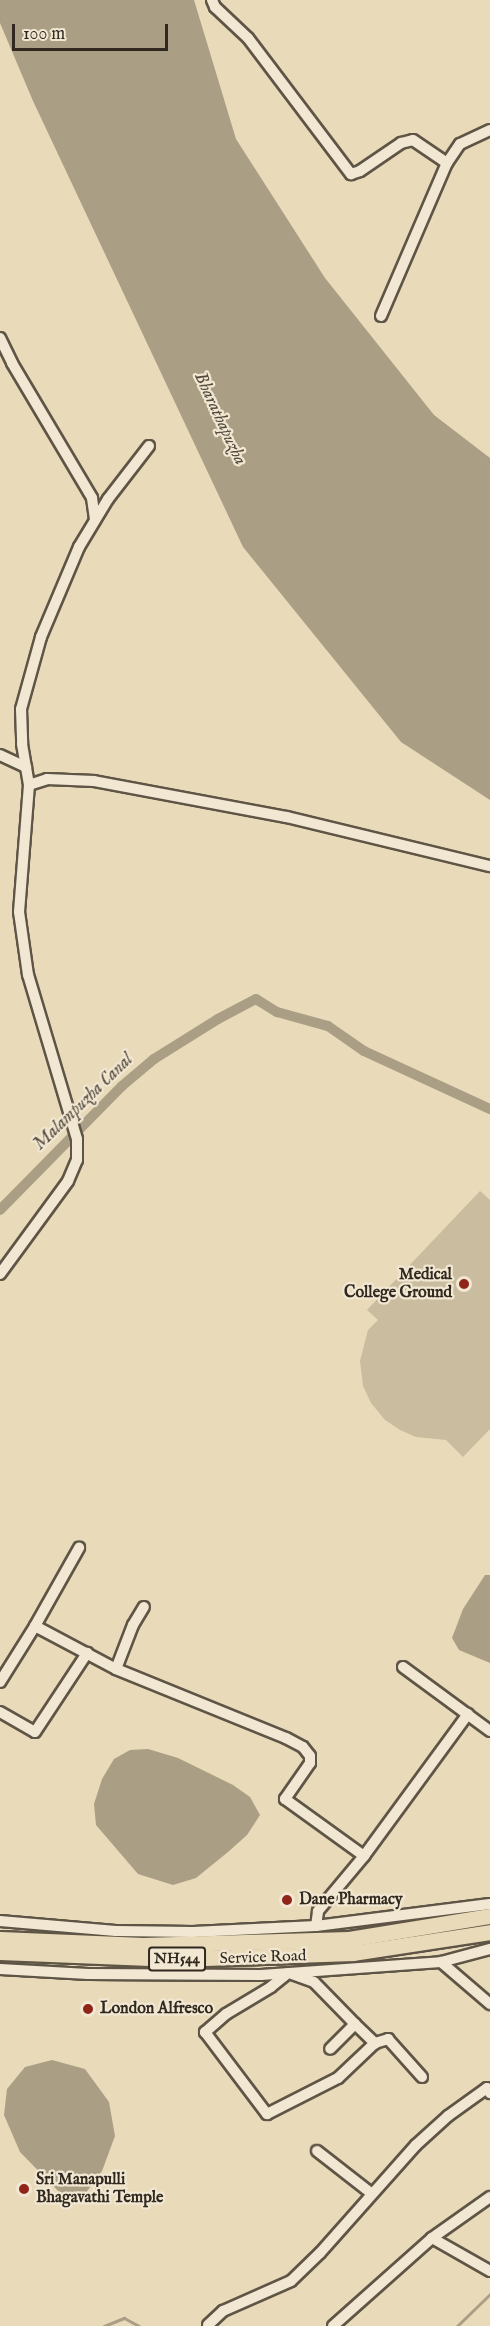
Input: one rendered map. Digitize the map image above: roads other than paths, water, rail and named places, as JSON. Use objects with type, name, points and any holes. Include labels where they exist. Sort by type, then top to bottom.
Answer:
[{"type":"highway","name":"NH544","points":[[0,1939],[143,1945],[349,1939],[490,1916]]},
{"type":"highway","name":"NH544","points":[[0,1952],[175,1959],[353,1953],[490,1932]]},
{"type":"street","points":[[212,0],[215,7],[248,38],[351,174],[360,171],[401,143],[413,140],[447,163]]},
{"type":"street","points":[[381,316],[447,163],[460,144],[490,130]]},
{"type":"street","points":[[0,338],[12,363],[92,498],[95,520]]},
{"type":"street","points":[[0,1274],[68,1181],[77,1160],[77,1139],[28,975],[19,912],[29,785],[22,744],[21,709],[41,638],[79,547],[108,499],[149,446]]},
{"type":"street","points":[[0,755],[26,767]]},
{"type":"street","points":[[29,785],[47,779],[94,781],[287,817],[490,866]]},
{"type":"street","points":[[0,1682],[79,1548]]},
{"type":"street","points":[[116,1669],[133,1625],[144,1606]]},
{"type":"street","points":[[35,1626],[116,1669],[286,1738],[303,1748],[310,1756],[310,1762],[285,1799],[364,1856]]},
{"type":"street","points":[[0,1712],[35,1732],[87,1653]]},
{"type":"street","points":[[402,1667],[490,1731]]},
{"type":"street","points":[[316,1926],[318,1911],[364,1856],[468,1714]]},
{"type":"street","name":"Service Road","points":[[0,1921],[116,1931],[193,1932],[316,1926],[490,1904]]},
{"type":"street","points":[[476,1952],[490,1942]]},
{"type":"street","name":"Service Road","points":[[0,1969],[186,1976],[289,1972],[441,1962],[490,1949]]},
{"type":"street","points":[[441,1962],[490,2004]]},
{"type":"street","points":[[375,2043],[314,1982],[289,1972],[271,1987],[226,2014],[205,2032],[267,2114],[338,2078],[375,2043],[388,2038],[422,2077]]},
{"type":"street","points":[[330,2049],[355,2024]]},
{"type":"street","points":[[208,2325],[223,2311],[291,2281],[320,2253],[416,2145],[448,2116],[487,2088],[490,2093]]},
{"type":"street","points":[[317,2151],[371,2193]]},
{"type":"street","points":[[342,2324],[432,2238],[490,2196]]},
{"type":"street","points":[[432,2238],[490,2271]]},
{"type":"water","name":"Bharathapuzha","points":[[0,0],[194,0],[236,139],[325,278],[434,415],[490,458],[490,800],[401,742],[243,547],[33,101],[0,23]]},
{"type":"water","points":[[485,1575],[490,1575],[490,1663],[459,1650],[452,1638],[463,1609]]},
{"type":"water","points":[[148,1749],[178,1758],[233,1785],[250,1797],[260,1815],[247,1835],[196,1878],[173,1885],[138,1874],[96,1825],[94,1804],[102,1779],[114,1759],[130,1750]]},
{"type":"water","points":[[52,2060],[85,2069],[109,2102],[115,2136],[102,2171],[82,2198],[66,2199],[20,2152],[4,2115],[7,2089],[25,2067]]},
{"type":"waterway","name":"Malampuzha Canal","points":[[0,1210],[122,1086],[154,1059],[218,1019],[256,999],[277,1012],[328,1026],[364,1051],[490,1109]]},
{"type":"waterway","points":[[457,2326],[490,2294]]},
{"type":"waterway","points":[[104,2326],[124,2318],[139,2326]]},
{"type":"place","name":"Medical College Ground","points":[[464,1284]]},
{"type":"place","name":"Dane Pharmacy","points":[[287,1900]]},
{"type":"place","name":"London Alfresco","points":[[88,2009]]},
{"type":"place","name":"Sri Manapulli Bhagavathi Temple","points":[[24,2189]]}]
